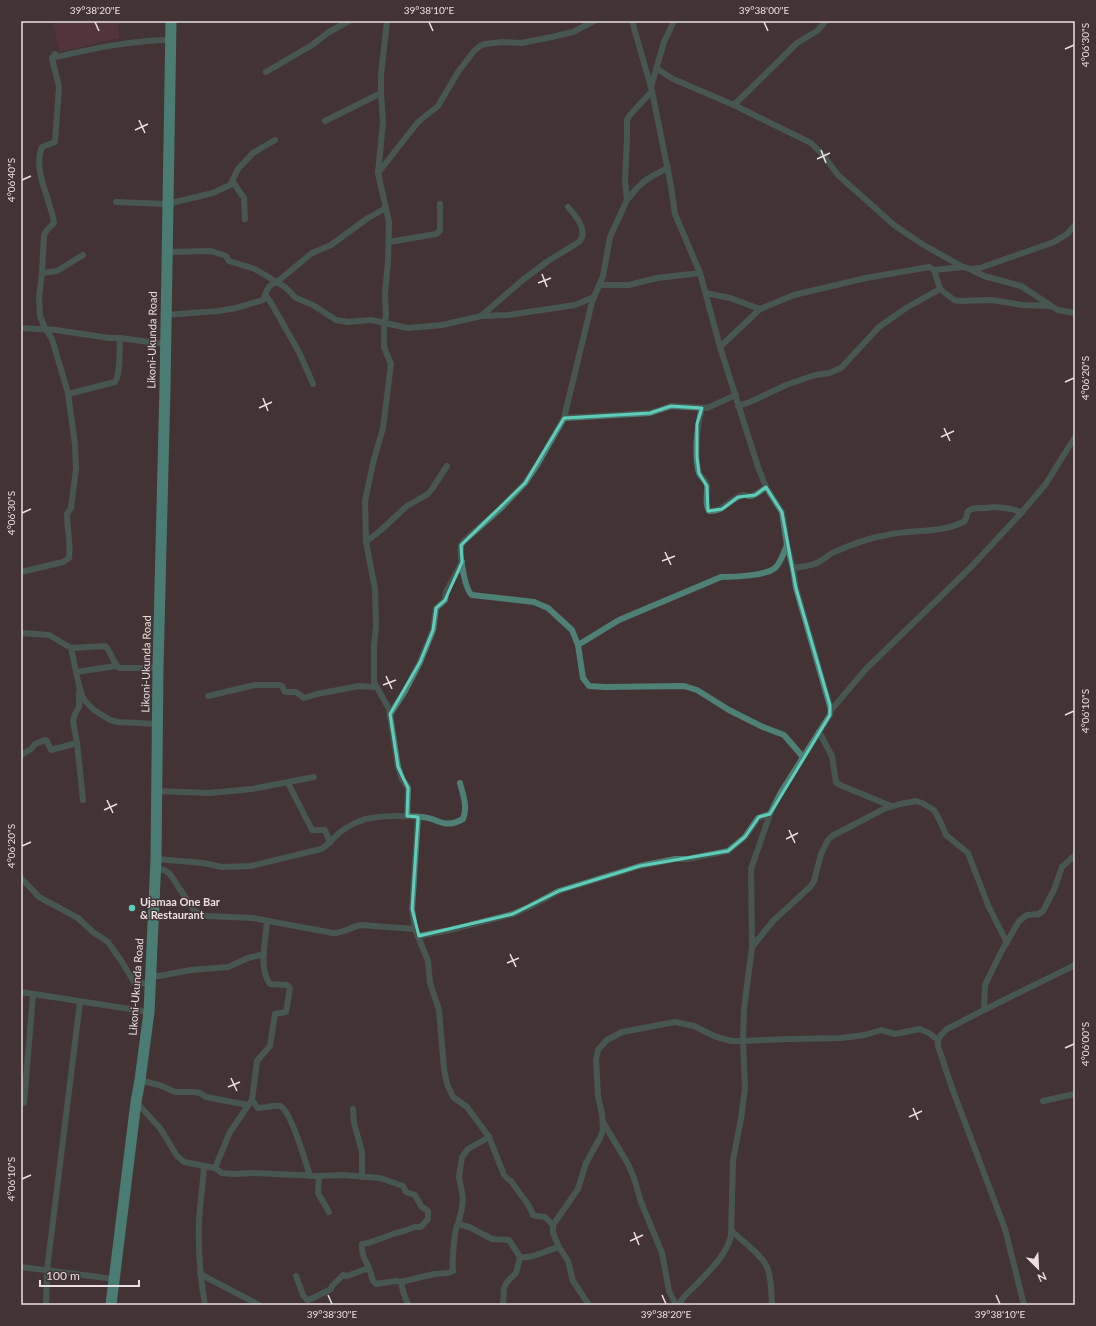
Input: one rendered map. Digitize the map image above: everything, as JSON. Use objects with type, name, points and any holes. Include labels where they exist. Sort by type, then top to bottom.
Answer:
[{"type":"highway","name":"Likoni-Ukunda Road","points":[[111,1305],[136,1102],[149,1012],[151,980],[156,864],[158,668],[171,21]]},
{"type":"street","points":[[266,72],[349,21]]},
{"type":"street","points":[[386,21],[381,93],[382,122],[378,173],[389,222],[388,261],[385,283],[386,315],[384,349],[391,364],[383,428],[373,462],[365,501],[366,542],[375,589],[376,626],[374,678],[376,687],[390,714],[399,772],[408,788],[407,816]]},
{"type":"street","points":[[378,173],[418,122],[438,106],[458,72],[474,51],[480,46],[502,42],[521,43],[558,36],[573,32],[594,21]]},
{"type":"street","points":[[632,21],[651,89],[668,168],[675,214],[700,273],[720,347],[758,467],[766,487],[782,512],[796,588],[831,710]]},
{"type":"street","points":[[627,200],[625,181],[627,120],[651,89],[664,42],[674,21]]},
{"type":"street","points":[[734,105],[798,43],[817,31],[826,21]]},
{"type":"street","points":[[21,572],[63,562],[69,558],[70,546],[67,514],[72,508],[76,461],[68,393],[53,343],[40,316],[39,298],[44,235],[54,223],[38,157],[42,147],[55,142],[59,87],[54,56],[150,40],[171,40]]},
{"type":"street","points":[[656,68],[673,79],[734,105],[810,143],[823,155],[838,176],[894,225],[922,244],[984,276],[1021,286],[1058,310],[1075,313]]},
{"type":"street","points":[[325,121],[381,93]]},
{"type":"street","points":[[116,202],[168,204],[213,193],[230,185],[233,182],[238,170],[253,153],[275,140]]},
{"type":"street","points":[[668,168],[649,177],[638,185],[627,200],[610,237],[603,276],[594,298],[564,418],[525,483],[465,540],[462,545],[462,562],[467,588],[471,594],[534,602],[544,605],[572,630],[578,645],[583,678],[588,686],[604,688],[638,686],[690,687],[729,710],[784,735],[803,757]]},
{"type":"street","points":[[233,182],[244,198],[245,219]]},
{"type":"street","points":[[389,242],[436,234],[440,231],[440,204]]},
{"type":"street","points":[[481,316],[524,279],[581,239],[582,230],[575,214],[568,207]]},
{"type":"street","points":[[166,315],[218,311],[236,308],[263,300],[268,286],[277,282],[312,253],[331,245],[368,218],[386,208]]},
{"type":"street","points":[[720,347],[760,309],[794,295],[866,278],[930,268],[934,270],[980,268],[1054,242],[1067,234],[1075,225]]},
{"type":"street","points":[[167,252],[211,251],[226,256],[229,261],[255,268],[277,282],[296,298],[313,305],[336,320],[348,322],[371,320],[408,328],[419,328],[442,325],[481,316],[568,306],[594,298]]},
{"type":"street","points":[[42,274],[57,271],[83,255]]},
{"type":"street","points":[[934,270],[940,289],[954,300],[992,300],[1022,305],[1051,306]]},
{"type":"street","points":[[599,284],[628,285],[657,278],[700,273]]},
{"type":"street","points":[[738,406],[786,385],[815,375],[829,373],[841,368],[879,327],[906,308],[940,289]]},
{"type":"street","points":[[706,293],[730,298],[760,309]]},
{"type":"street","points":[[265,295],[270,301],[298,352],[313,384]]},
{"type":"street","points":[[21,328],[45,328],[109,338],[165,344]]},
{"type":"street","points":[[68,394],[115,382],[118,373],[120,338]]},
{"type":"street","points":[[564,418],[593,418],[650,413],[671,406],[693,406],[702,408],[712,406],[736,395]]},
{"type":"street","points":[[702,408],[697,424],[697,457],[699,473],[707,486],[706,495],[709,510],[718,511],[738,497],[755,495],[766,487]]},
{"type":"street","points":[[679,1305],[685,1296],[720,1258],[729,1243],[732,1231],[733,1160],[745,1088],[743,1042],[746,987],[752,947],[751,869],[770,814],[781,792],[830,715],[831,710],[866,669],[972,566],[1022,512],[1045,485],[1075,437]]},
{"type":"street","points":[[366,542],[407,506],[428,494],[447,466]]},
{"type":"street","points":[[793,568],[816,563],[829,554],[886,535],[940,530],[952,526],[965,521],[968,511],[976,507],[1002,507],[1022,512]]},
{"type":"street","points":[[578,645],[619,620],[721,577],[738,577],[774,569],[787,545]]},
{"type":"street","points":[[390,714],[405,691],[420,662],[433,630],[436,608],[445,600],[446,592],[462,562]]},
{"type":"street","points":[[21,633],[49,635],[71,648],[106,646],[109,649],[116,666]]},
{"type":"street","points":[[71,648],[78,686],[79,706],[73,721],[77,743],[83,800]]},
{"type":"street","points":[[76,672],[116,666],[119,668],[158,668]]},
{"type":"street","points":[[208,696],[255,685],[279,685],[282,686],[285,692],[296,692],[304,698],[359,686],[376,687]]},
{"type":"street","points":[[78,686],[85,701],[94,710],[110,720],[123,723],[158,724]]},
{"type":"street","points":[[819,732],[832,756],[836,782],[892,806]]},
{"type":"street","points":[[21,755],[31,749],[35,744],[45,740],[47,741],[51,750],[77,743]]},
{"type":"street","points":[[156,791],[210,793],[257,788],[314,777]]},
{"type":"street","points":[[288,783],[312,830],[325,830],[330,843]]},
{"type":"street","points":[[156,864],[203,863],[222,867],[251,866],[321,849],[347,828],[359,822],[377,818],[407,816],[426,818],[448,824],[462,820],[464,814],[465,803],[460,783]]},
{"type":"street","points":[[752,947],[773,921],[811,886],[814,881],[821,854],[828,840],[884,808],[916,802],[929,806],[934,810],[946,835],[968,853],[988,905],[1007,943]]},
{"type":"street","points":[[419,936],[450,930],[512,914],[529,908],[559,891],[640,866],[728,851],[745,837],[758,818],[770,814]]},
{"type":"street","points":[[418,817],[412,909],[415,929],[428,961],[430,983],[439,1010],[444,1070],[447,1084],[453,1097],[467,1107],[489,1137],[504,1175],[512,1181],[533,1214],[536,1216],[543,1216],[553,1225]]},
{"type":"street","points":[[984,1010],[985,985],[1007,943],[1022,918],[1029,914],[1039,914],[1043,911],[1054,890],[1062,867],[1075,855]]},
{"type":"street","points":[[156,864],[170,874],[187,902],[196,912],[207,916],[253,918],[333,933],[340,933],[361,925],[415,929]]},
{"type":"street","points":[[21,878],[39,897],[79,918],[93,932],[108,942],[134,982],[151,980],[159,976],[191,970],[228,967],[248,958],[264,954]]},
{"type":"street","points":[[215,1168],[230,1132],[250,1103],[257,1061],[270,1046],[275,1014],[286,1012],[290,990],[287,985],[271,985],[265,977],[263,965],[267,920]]},
{"type":"street","points":[[1024,1305],[1006,1229],[952,1088],[938,1046],[938,1040],[947,1029],[1075,965]]},
{"type":"street","points":[[21,992],[149,1012]]},
{"type":"street","points":[[24,1103],[33,995]]},
{"type":"street","points":[[46,1305],[47,1270],[80,1002]]},
{"type":"street","points":[[590,1305],[573,1281],[568,1261],[559,1247],[553,1231],[553,1225],[578,1189],[588,1159],[603,1130],[598,1096],[596,1060],[598,1050],[607,1040],[622,1032],[675,1022],[694,1026],[720,1038],[743,1042],[787,1038],[841,1038],[865,1035],[881,1030],[896,1034],[920,1029],[929,1033],[938,1040]]},
{"type":"street","points":[[140,1080],[162,1086],[175,1092],[200,1093],[206,1097],[250,1103],[258,1108],[278,1106],[283,1108],[294,1129],[310,1176]]},
{"type":"street","points":[[1043,1101],[1075,1094]]},
{"type":"street","points":[[136,1102],[160,1128],[180,1160],[184,1162],[215,1168],[222,1173],[310,1176],[343,1175],[380,1178],[403,1186],[408,1194],[416,1196],[420,1204],[428,1211],[429,1215],[427,1221],[421,1227],[415,1227],[404,1232],[396,1233],[362,1244],[361,1248],[364,1258],[373,1281],[376,1284],[396,1281],[401,1282],[453,1271],[454,1231],[458,1224],[463,1198],[459,1177],[462,1157],[468,1150],[489,1137]]},
{"type":"street","points":[[353,1109],[354,1123],[362,1152],[362,1177]]},
{"type":"street","points":[[602,1121],[619,1148],[634,1178],[641,1202],[662,1253],[670,1290],[676,1305]]},
{"type":"street","points":[[204,1166],[199,1220],[200,1274],[205,1305]]},
{"type":"street","points":[[319,1176],[318,1193],[329,1212]]},
{"type":"street","points":[[458,1224],[469,1227],[494,1239],[509,1240],[520,1257],[516,1273],[509,1278],[504,1288],[503,1305]]},
{"type":"street","points":[[732,1231],[766,1266],[770,1279],[772,1305]]},
{"type":"street","points":[[520,1257],[529,1258],[559,1247]]},
{"type":"street","points":[[21,1267],[114,1279]]},
{"type":"street","points":[[296,1276],[303,1295],[307,1300],[331,1289],[343,1275],[347,1276],[369,1268]]},
{"type":"street","points":[[200,1274],[259,1305]]},
{"type":"street","points":[[401,1282],[408,1305]]},
{"type":"highlighted area","points":[[671,406],[702,408],[697,424],[697,457],[699,473],[707,486],[708,511],[722,509],[738,497],[755,495],[766,487],[777,503],[782,512],[796,588],[830,705],[830,715],[770,814],[759,817],[745,837],[728,851],[640,866],[559,891],[513,914],[419,936],[412,909],[418,817],[407,816],[408,788],[398,767],[390,714],[420,662],[433,630],[436,608],[445,600],[462,562],[461,545],[525,483],[564,418],[650,413]]},
{"type":"shaded area","points":[[53,21],[118,21],[119,38],[59,52]]},
{"type":"place","name":"Ujamaa One Bar & Restaurant","points":[[132,908]]}]
